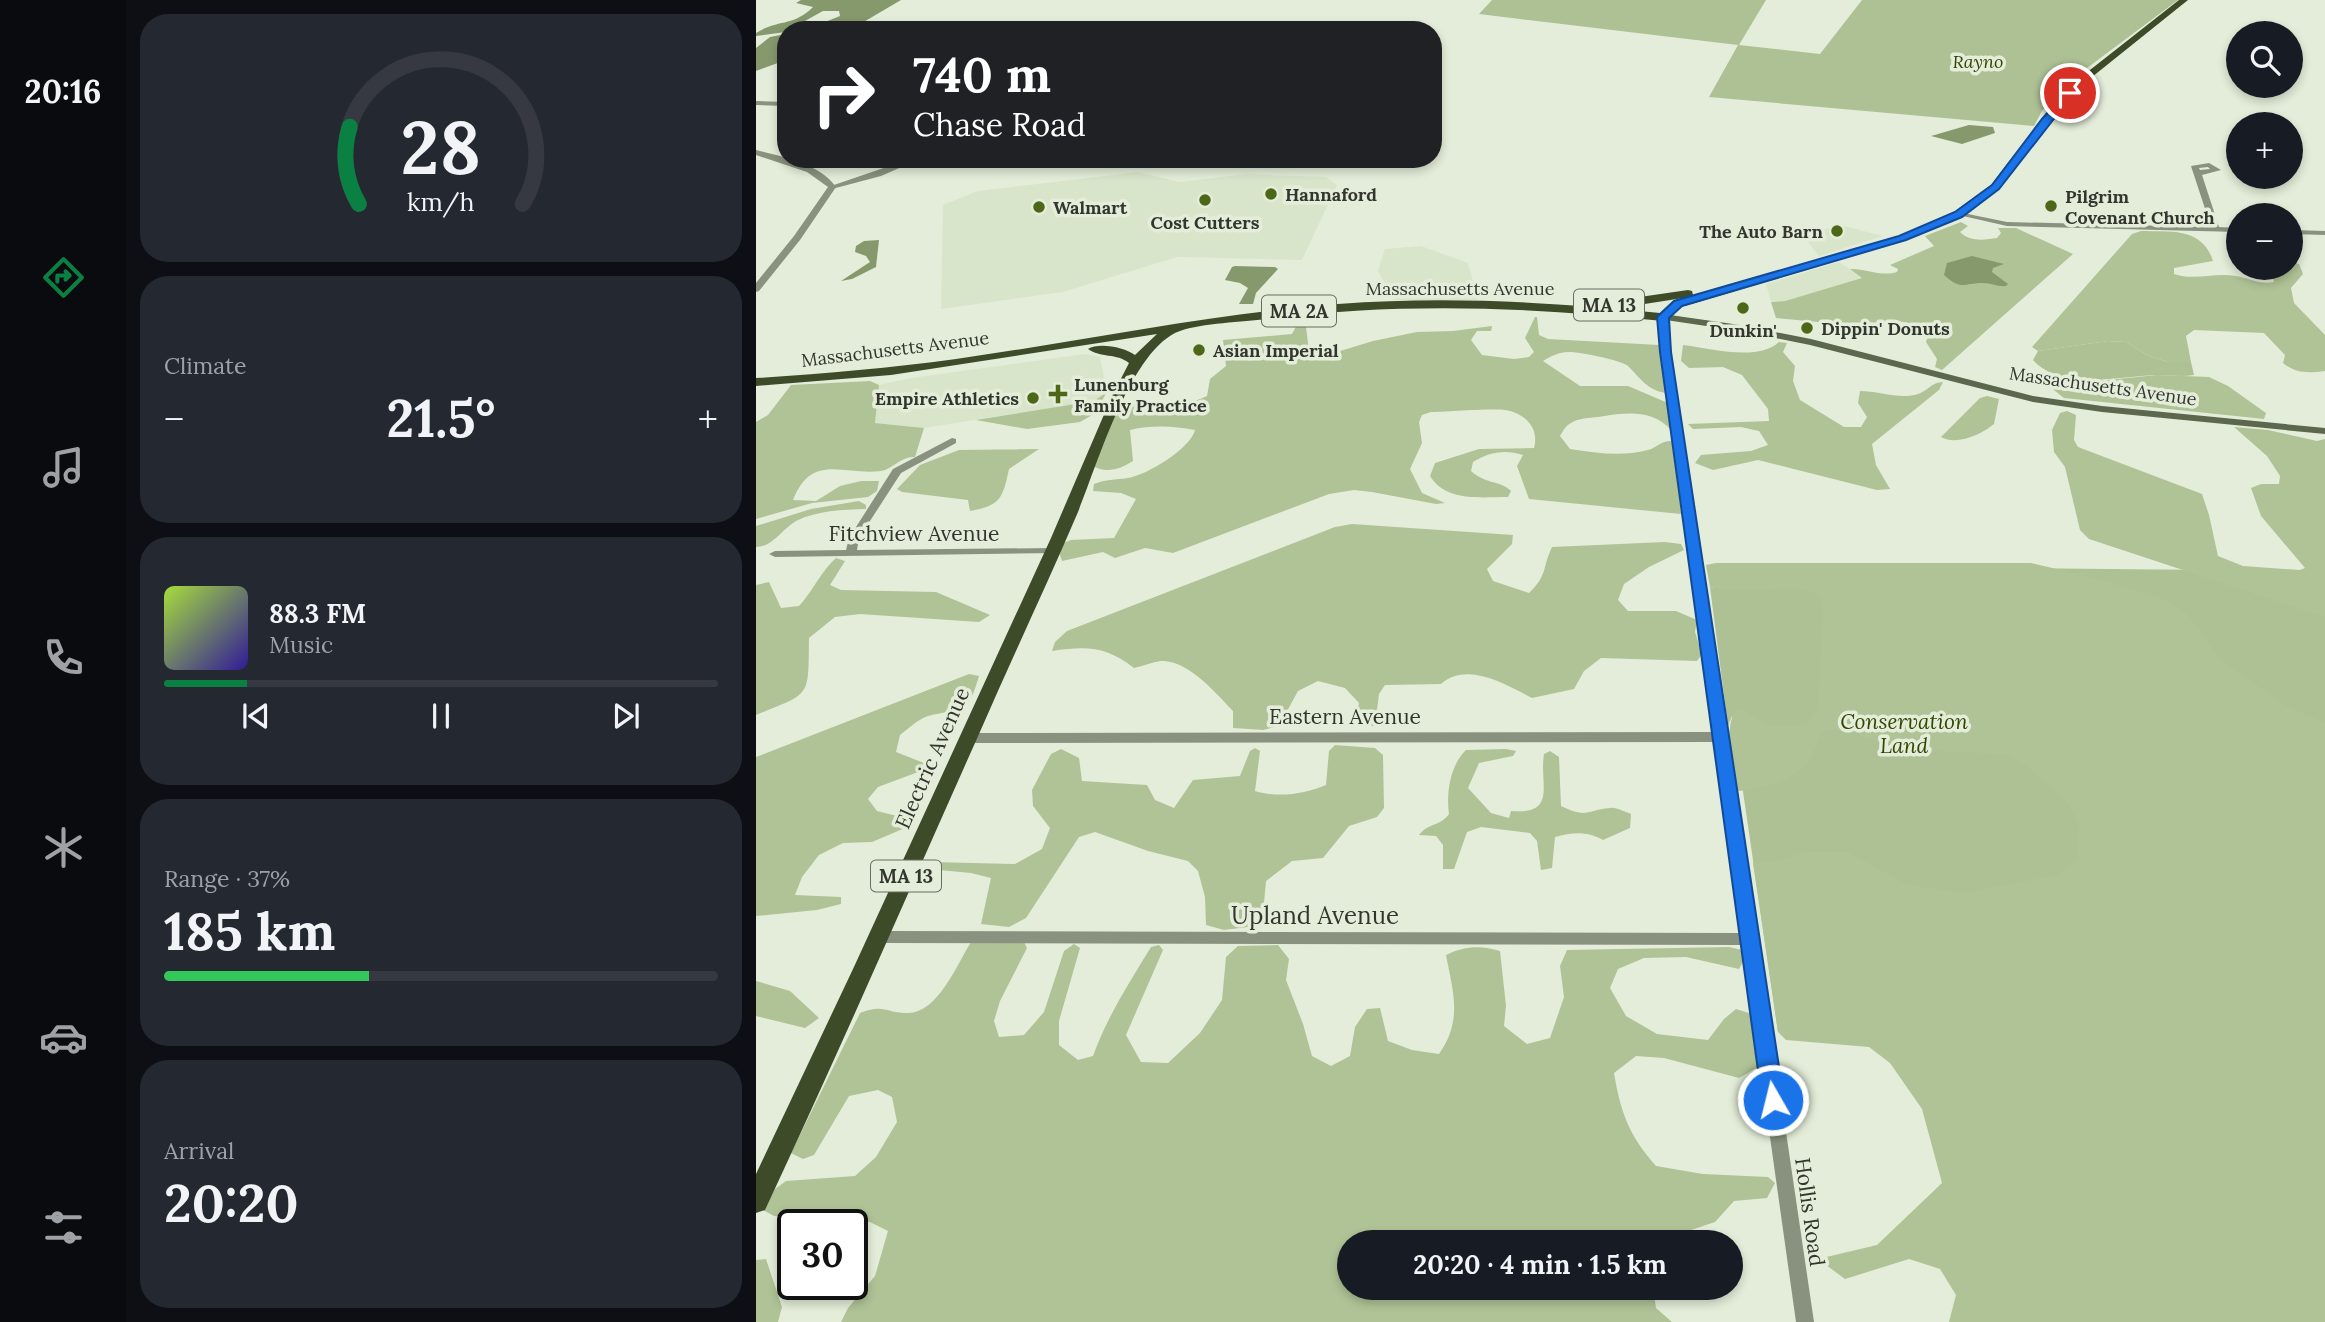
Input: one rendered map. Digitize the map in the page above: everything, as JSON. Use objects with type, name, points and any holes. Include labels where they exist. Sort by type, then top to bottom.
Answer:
[{"type":"main road","name":"MA 13","points":[[1663,317],[1678,304],[1903,238],[1958,214],[1995,187],[2045,121],[2079,83],[2184,0]]},
{"type":"main road","name":"MA 13","points":[[1548,307],[1636,303],[1736,287]]},
{"type":"main road","points":[[1663,317],[1660,307],[1670,297]]},
{"type":"main road","name":"Massachusetts Avenue","points":[[756,382],[894,372],[1280,313],[1360,306],[1434,304],[1548,307],[1663,317],[1740,328],[1801,340],[2033,399],[2112,410],[2325,431]]},
{"type":"main road","name":"MA 13","points":[[1139,358],[1158,338],[1174,330]]},
{"type":"main road","points":[[1124,337],[1139,358]]},
{"type":"main road","points":[[1032,352],[1109,349],[1139,358]]},
{"type":"main road","name":"Electric Avenue","points":[[756,1200],[820,1068],[938,799],[1053,551],[1111,411],[1139,358]]},
{"type":"street","points":[[756,103],[777,104]]},
{"type":"street","points":[[756,152],[777,156]]},
{"type":"street","points":[[806,168],[825,177],[832,187]]},
{"type":"street","points":[[756,289],[797,238],[832,187],[894,168]]},
{"type":"street","points":[[2198,173],[2216,229]]},
{"type":"street","points":[[1958,214],[2007,224],[2226,229]]},
{"type":"street","points":[[2303,232],[2325,233]]},
{"type":"street","name":"Hollis Road","points":[[1663,317],[1665,352],[1723,737],[1805,1322]]},
{"type":"street","points":[[850,552],[854,538],[897,471],[952,441]]},
{"type":"street","name":"Fitchview Avenue","points":[[775,554],[1053,551]]},
{"type":"street","name":"Eastern Avenue","points":[[968,738],[1723,737]]},
{"type":"street","name":"Upland Avenue","points":[[879,937],[1750,939]]},
{"type":"shaded area","points":[[801,0],[901,0],[865,21],[828,21],[840,16],[839,11],[823,11],[805,21],[788,21],[799,18],[813,7],[796,3]]},
{"type":"shaded area","points":[[777,24],[777,33],[756,36],[756,33]]},
{"type":"shaded area","points":[[777,36],[777,63],[756,71],[756,48],[770,37]]},
{"type":"shaded area","points":[[1969,125],[1993,127],[1995,133],[1962,144],[1931,136]]},
{"type":"shaded area","points":[[1138,172],[1180,182],[1246,174],[1326,177],[1337,185],[1302,260],[1177,257],[1063,292],[941,309],[943,205],[978,191]]},
{"type":"shaded area","points":[[1844,226],[1883,236],[1819,256],[1801,233]]},
{"type":"shaded area","points":[[879,240],[876,267],[852,279],[841,281],[870,262],[866,256],[855,252],[856,246],[864,241]]},
{"type":"shaded area","points":[[1421,246],[1468,263],[1478,300],[1394,300],[1378,271],[1385,249]]},
{"type":"shaded area","points":[[1972,256],[2004,264],[1993,268],[1992,272],[2008,284],[1959,285],[1944,275],[1947,263]]},
{"type":"shaded area","points":[[1839,262],[1863,278],[1785,301],[1771,301],[1766,284]]},
{"type":"shaded area","points":[[1235,266],[1278,269],[1256,293],[1253,304],[1239,304],[1248,288],[1225,280]]},
{"type":"shaded area","points":[[1085,354],[1100,357],[1107,392],[1094,401],[924,428],[875,423],[879,385],[911,378]]},
{"type":"green space","name":"Rayno","points":[[1492,0],[1766,0],[1739,45],[1820,54],[1862,0],[2178,0],[2067,83],[2042,111],[2034,126],[1709,97],[1738,45],[1479,14]]},
{"type":"green space","points":[[1961,222],[1968,226],[1960,232],[1973,239],[1997,238],[2001,233],[1998,228],[2016,228],[2073,254],[1942,370],[1935,367],[1937,359],[1926,342],[1929,332],[1927,327],[1885,321],[1859,333],[1829,323],[1776,318],[1771,302],[1785,301],[1862,278],[1850,269],[1885,274],[1897,272],[1898,269],[1890,265],[1934,246],[1925,236]]},
{"type":"green space","points":[[2141,231],[2174,232],[2201,242],[2213,261],[2174,268],[2174,274],[2197,277],[2226,275],[2226,280],[2269,283],[2273,280],[2298,280],[2291,288],[2294,303],[2325,335],[2325,371],[2303,372],[2288,367],[2283,363],[2285,355],[2264,333],[2194,330],[2186,336],[2191,362],[2168,362],[2149,356],[2126,342],[2108,341],[2038,351],[2032,347],[2132,234]]},
{"type":"green space","points":[[1535,317],[1539,335],[1548,339],[1659,345],[1668,393],[1650,387],[1628,366],[1609,359],[1569,352],[1543,361],[1580,386],[1628,386],[1668,403],[1673,426],[1671,430],[1655,418],[1627,414],[1577,420],[1568,425],[1560,436],[1570,449],[1609,454],[1638,452],[1673,441],[1681,514],[1529,499],[1517,466],[1523,455],[1510,452],[1497,452],[1479,459],[1473,462],[1471,471],[1507,488],[1511,491],[1508,497],[1454,494],[1437,484],[1430,476],[1435,463],[1479,449],[1534,448],[1535,435],[1527,420],[1504,410],[1431,412],[1422,415],[1419,422],[1422,443],[1410,469],[1422,493],[1445,503],[1436,504],[1354,490],[1329,494],[1173,553],[1145,548],[1115,558],[1103,552],[1062,561],[1059,552],[1063,543],[1071,540],[1114,538],[1136,499],[1121,493],[1093,491],[1094,484],[1136,476],[1156,467],[1177,453],[1195,430],[1147,427],[1130,430],[1133,461],[1113,470],[1103,470],[1093,466],[1121,402],[1176,404],[1207,396],[1210,379],[1226,366],[1223,340],[1292,334],[1300,319],[1305,319],[1309,351],[1314,359],[1373,341],[1417,332],[1492,326],[1491,331],[1477,331],[1471,340],[1482,355],[1514,359],[1529,357],[1534,352],[1525,338]]},
{"type":"green space","points":[[2108,341],[2126,342],[2149,356],[2168,362],[2191,362],[2194,375],[2074,378],[2044,369],[2033,360],[2038,351]]},
{"type":"green space","points":[[1779,342],[1787,343],[1783,352],[1795,366],[1793,381],[1800,400],[1844,427],[1861,427],[1867,417],[1858,403],[1860,391],[1911,396],[1921,393],[1935,383],[1943,382],[1939,390],[1872,444],[1876,465],[1890,489],[1877,490],[1758,460],[1713,470],[1695,463],[1701,455],[1751,451],[1768,445],[1759,431],[1741,427],[1693,429],[1688,424],[1769,421],[1768,409],[1742,375],[1723,367],[1689,368],[1681,361],[1683,345],[1747,353],[1770,348]]},
{"type":"green space","points":[[2054,375],[2107,380],[2157,375],[2209,377],[2228,386],[2266,413],[2264,419],[2064,398],[2045,383],[2045,377]]},
{"type":"green space","points":[[870,381],[879,385],[875,423],[924,428],[915,457],[905,458],[881,471],[819,471],[801,485],[793,500],[816,501],[840,486],[861,481],[879,481],[877,491],[868,497],[812,503],[756,519],[756,422],[768,415],[791,385]]},
{"type":"green space","points":[[1107,392],[1094,414],[1080,422],[1027,429],[976,420],[1094,401]]},
{"type":"green space","points":[[1987,396],[1999,399],[1994,424],[1983,432],[1962,439],[1941,437],[1980,398]]},
{"type":"green space","points":[[2067,411],[2076,415],[2074,440],[2078,447],[2202,494],[2218,556],[2243,566],[2300,570],[2305,568],[2261,516],[2251,488],[2261,484],[2279,484],[2280,476],[2267,456],[2234,427],[2268,430],[2317,441],[2325,439],[2325,617],[2089,539],[2080,530],[2065,467],[2054,452],[2052,430],[2060,413]]},
{"type":"green space","points":[[1039,449],[1009,469],[999,499],[980,509],[970,511],[968,500],[902,492],[897,489],[920,465],[959,450]]},
{"type":"green space","points":[[859,501],[866,505],[866,509],[830,511],[804,517],[767,544],[756,547],[756,526],[811,509]]},
{"type":"green space","points":[[1352,524],[1513,535],[1512,544],[1487,569],[1493,581],[1529,593],[1542,576],[1552,547],[1665,542],[1681,544],[1684,550],[1649,567],[1624,584],[1618,600],[1628,611],[1676,611],[1697,620],[1695,632],[1702,654],[1697,661],[1601,658],[1584,671],[1574,689],[1532,698],[1498,681],[1474,675],[1451,677],[1441,684],[1385,685],[1379,694],[1375,726],[1354,725],[1359,703],[1345,688],[1318,681],[1298,691],[1279,726],[1263,730],[1233,728],[1233,711],[1219,696],[1191,671],[1171,662],[1161,661],[1134,668],[1114,655],[1096,649],[1052,651],[1055,642],[1067,631],[1335,527]]},
{"type":"green space","points":[[836,558],[845,561],[830,585],[841,590],[936,592],[990,615],[979,622],[860,614],[835,617],[809,638],[807,683],[803,691],[788,702],[756,715],[756,585],[769,582],[781,608],[799,606]]},
{"type":"green space","points":[[2031,563],[2095,578],[2165,600],[2189,616],[2221,661],[2288,707],[2325,723],[2325,1322],[1949,1322],[1956,1295],[1940,1269],[1909,1259],[1845,1279],[1818,1259],[1877,1245],[1942,1183],[1922,1109],[1890,1063],[1869,1047],[1786,1040],[1778,1032],[1753,863],[1779,861],[1806,852],[1847,852],[1908,885],[1965,893],[2057,875],[2077,860],[2079,826],[2069,804],[2029,767],[2006,754],[1894,749],[1851,731],[1825,730],[1809,760],[1787,779],[1738,791],[1730,735],[1733,715],[1739,709],[1769,725],[1805,727],[1818,708],[1823,608],[1821,596],[1810,591],[1739,591],[1710,587],[1706,565]]},
{"type":"green space","name":"Conservation Land","points":[[1711,565],[2325,571],[2325,1322],[1988,1052],[1778,1032],[1732,716],[1728,726],[1710,587],[1714,588]]},
{"type":"green space","points":[[969,674],[979,676],[967,704],[956,710],[924,717],[900,735],[896,752],[924,763],[926,769],[878,787],[868,799],[877,811],[905,818],[905,828],[872,842],[843,843],[819,855],[802,877],[795,895],[841,897],[841,904],[817,910],[756,916],[756,757]]},
{"type":"green space","points":[[1335,745],[1375,748],[1383,755],[1384,808],[1377,817],[1349,826],[1323,858],[1292,861],[1266,881],[1263,914],[1256,926],[1224,930],[1206,925],[1205,897],[1198,871],[1188,861],[1148,851],[1095,832],[1079,837],[1026,918],[1009,927],[981,924],[991,878],[971,873],[928,869],[929,862],[1015,864],[1042,849],[1050,828],[1033,806],[1032,790],[1051,754],[1061,749],[1079,758],[1082,781],[1147,785],[1155,800],[1174,808],[1193,780],[1240,776],[1250,751],[1255,748],[1260,751],[1255,791],[1291,794],[1326,785],[1329,751]]},
{"type":"green space","points":[[1466,750],[1516,751],[1513,756],[1479,763],[1468,788],[1491,813],[1509,818],[1511,811],[1526,811],[1541,803],[1544,754],[1550,751],[1559,757],[1561,806],[1582,813],[1618,809],[1631,814],[1630,828],[1603,840],[1580,833],[1555,837],[1552,868],[1541,870],[1537,841],[1530,833],[1481,827],[1467,832],[1454,869],[1443,869],[1443,845],[1436,836],[1419,835],[1449,814],[1449,789],[1456,764]]},
{"type":"green space","points":[[1023,940],[1027,948],[1000,1001],[994,1021],[999,1037],[1024,1035],[1044,1012],[1064,951],[1074,944],[1080,948],[1059,1021],[1059,1045],[1078,1060],[1093,1056],[1127,987],[1151,947],[1159,945],[1163,950],[1126,1035],[1141,1062],[1168,1063],[1200,1033],[1222,1000],[1226,957],[1238,946],[1278,945],[1289,959],[1286,980],[1312,1056],[1331,1066],[1350,1056],[1355,1027],[1367,1009],[1380,1008],[1388,1041],[1412,1050],[1439,1054],[1454,1017],[1446,955],[1466,948],[1479,947],[1500,951],[1506,1006],[1504,1026],[1527,1044],[1550,1038],[1564,997],[1560,966],[1567,950],[1729,947],[1742,950],[1745,958],[1739,969],[1686,957],[1644,958],[1618,969],[1610,988],[1626,1016],[1657,1034],[1708,1040],[1724,1019],[1736,1009],[1752,1014],[1758,1067],[1739,1078],[1664,1058],[1636,1056],[1614,1073],[1627,1123],[1656,1166],[1703,1174],[1768,1177],[1775,1183],[1767,1198],[1734,1201],[1715,1222],[1691,1230],[1337,1230],[1337,1300],[1655,1300],[1656,1308],[1672,1322],[841,1322],[855,1300],[868,1300],[868,1284],[875,1276],[888,1231],[868,1222],[868,1209],[777,1209],[777,1216],[763,1210],[775,1189],[786,1181],[855,1176],[876,1157],[897,1122],[892,1097],[878,1090],[849,1096],[814,1155],[803,1159],[791,1153],[860,1013],[881,1009],[908,1013],[929,1005],[946,986],[971,942]]},
{"type":"green space","points":[[756,981],[790,991],[819,1018],[805,1028],[756,1016]]},
{"type":"green space","points":[[766,1259],[777,1300],[780,1300],[782,1307],[778,1322],[756,1322],[756,1260]]},
{"type":"place","name":"Hannaford","points":[[1271,194]]},
{"type":"place","name":"Cost Cutters","points":[[1205,200]]},
{"type":"place","name":"Pilgrim Covenant Church","points":[[2051,206]]},
{"type":"place","name":"Walmart","points":[[1039,207]]},
{"type":"place","name":"The Auto Barn","points":[[1837,231]]},
{"type":"place","name":"Dunkin'","points":[[1743,308]]},
{"type":"place","name":"Dippin' Donuts","points":[[1807,328]]},
{"type":"place","name":"Asian Imperial","points":[[1199,350]]},
{"type":"place","name":"Lunenburg Family Practice","points":[[1058,394]]},
{"type":"place","name":"Empire Athletics","points":[[1033,398]]},
{"type":"route","points":[[1773,1100],[1723,737],[1665,352],[1663,317],[1672,307],[1688,300],[1903,238],[1958,214],[1985,197],[2005,177],[2045,121],[2070,93]]}]
